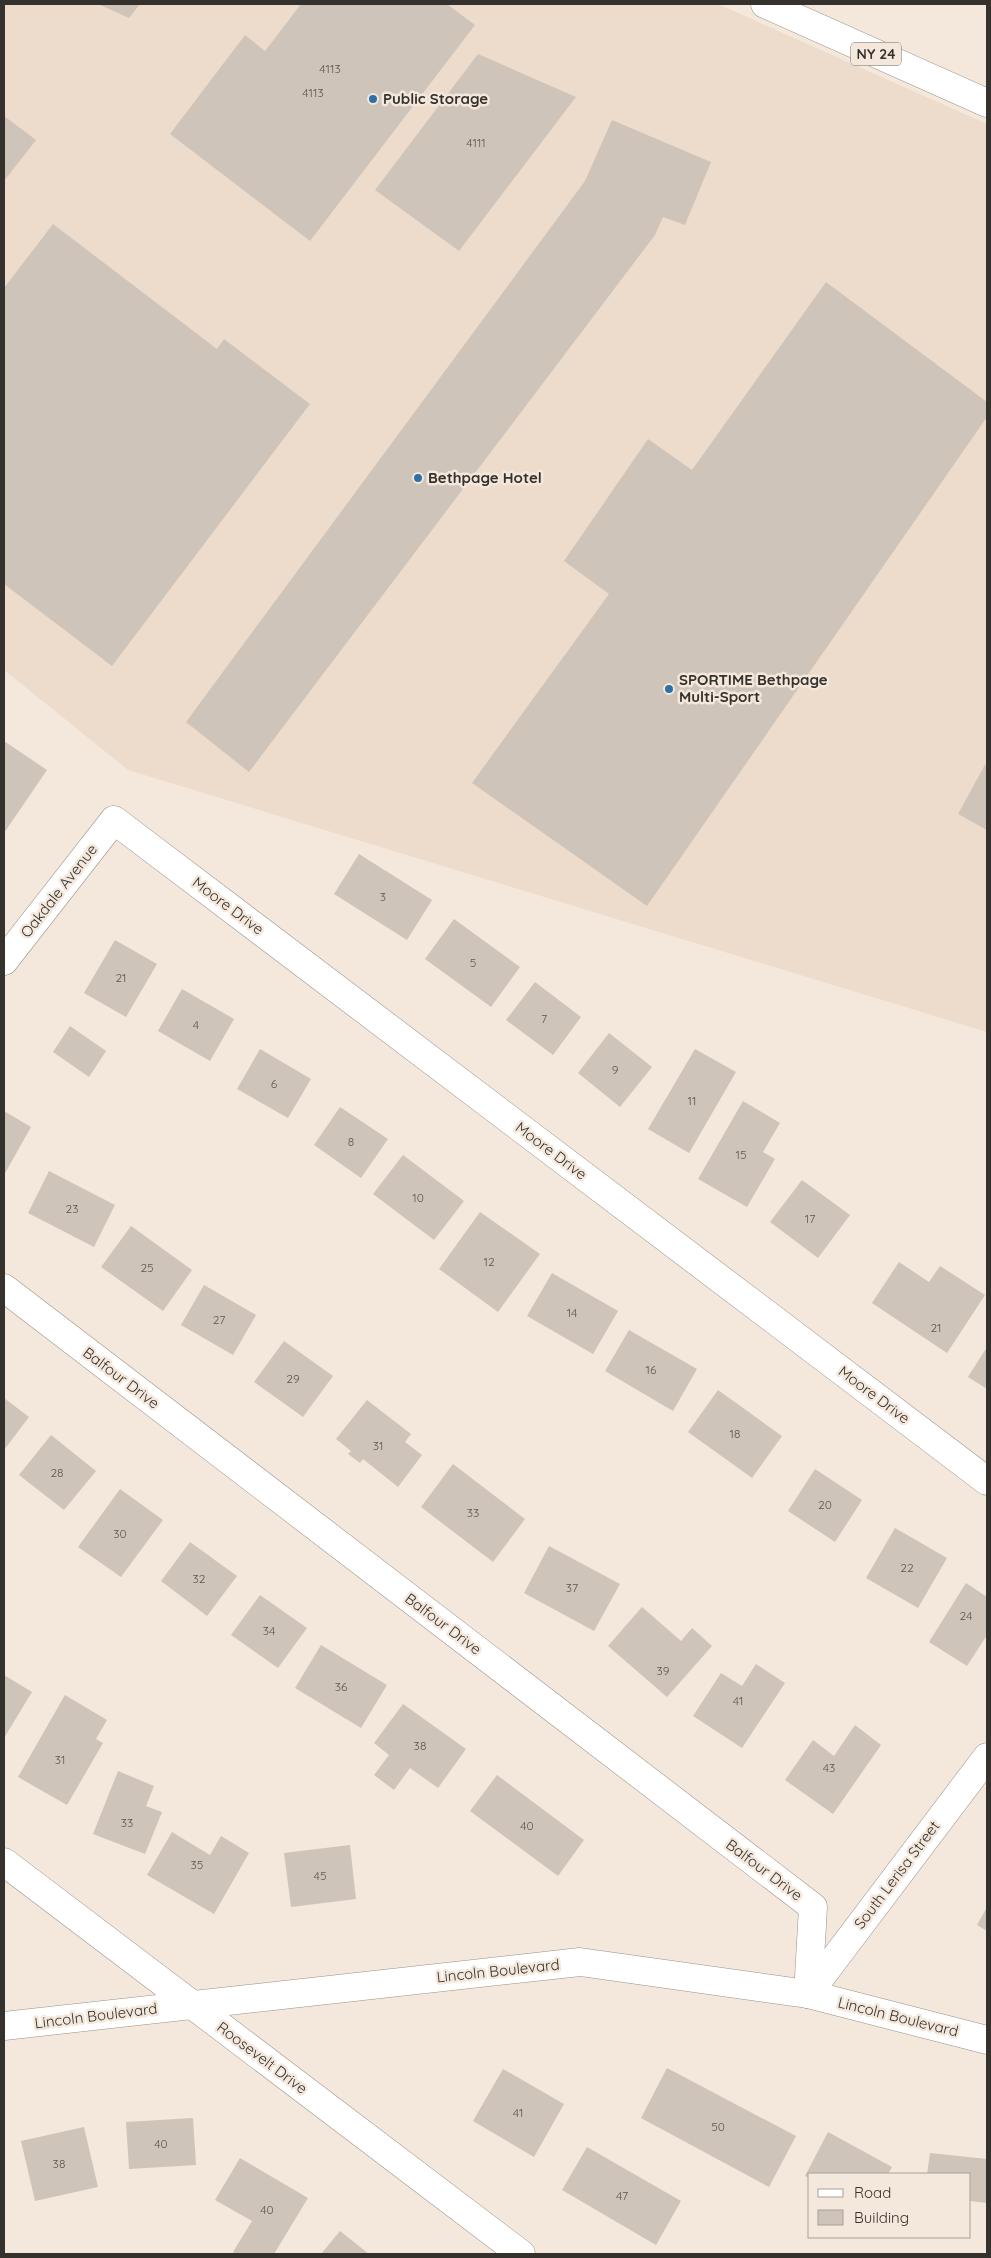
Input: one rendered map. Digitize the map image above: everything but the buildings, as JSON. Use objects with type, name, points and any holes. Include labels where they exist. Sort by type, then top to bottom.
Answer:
[{"type":"street","name":"NY 24","points":[[765,4],[987,103]]},
{"type":"street","name":"Oakdale Avenue","points":[[4,961],[114,820]]},
{"type":"street","name":"Moore Drive","points":[[114,820],[987,1481]]},
{"type":"street","name":"Balfour Drive","points":[[4,1288],[813,1907],[808,1994]]},
{"type":"street","name":"South Lerisa Street","points":[[808,1994],[987,1757]]},
{"type":"street","name":"Roosevelt Drive","points":[[4,1862],[520,2254]]},
{"type":"street","name":"Lincoln Boulevard","points":[[4,2026],[580,1962],[808,1994],[987,2040]]},
{"type":"shaded area","points":[[4,4],[718,4],[987,124],[987,1032],[128,770],[4,670]]},
{"type":"place","name":"Public Storage","points":[[373,99]]},
{"type":"place","name":"Bethpage Hotel","points":[[418,478]]},
{"type":"place","name":"SPORTIME Bethpage Multi-Sport","points":[[669,689]]}]
